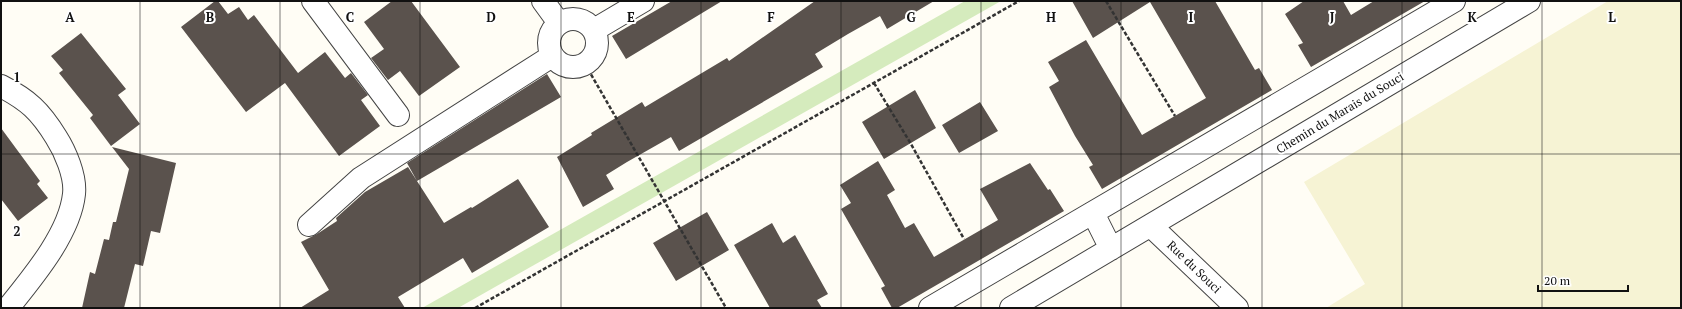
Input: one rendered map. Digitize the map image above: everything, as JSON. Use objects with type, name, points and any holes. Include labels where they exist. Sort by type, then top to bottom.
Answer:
[{"type":"street","points":[[313,1],[398,116]]},
{"type":"street","points":[[543,1],[559,23]]},
{"type":"street","points":[[594,30],[643,1]]},
{"type":"street","points":[[930,308],[1454,1]]},
{"type":"street","name":"Chemin du Marais du Souci","points":[[1010,308],[1151,226],[1529,1]]},
{"type":"street","points":[[571,19],[586,22],[594,30],[597,43],[594,55],[585,64],[572,67],[560,63],[552,56],[548,44],[552,31],[559,23],[571,19]]},
{"type":"street","points":[[309,225],[361,178],[552,56]]},
{"type":"street","points":[[1,86],[17,94],[34,107],[48,125],[63,148],[71,169],[74,192],[70,215],[62,234],[12,303]]},
{"type":"street","points":[[1093,213],[1111,249]]},
{"type":"street","name":"Rue du Souci","points":[[1151,226],[1237,308]]},
{"type":"path","points":[[475,308],[1019,1]]},
{"type":"path","points":[[1106,1],[1175,116]]},
{"type":"path","points":[[585,64],[726,308]]},
{"type":"path","points":[[874,83],[911,144],[964,239]]},
{"type":"shaded area","points":[[1608,1],[1681,1],[1681,308],[1326,308],[1365,284],[1304,182]]},
{"type":"green space","points":[[965,1],[1001,1],[458,308],[422,308]]},
{"type":"building","points":[[215,1],[218,1],[228,14],[239,7],[248,20],[254,15],[298,73],[325,52],[345,78],[351,73],[368,95],[361,100],[380,126],[339,156],[285,83],[246,112],[181,27]]},
{"type":"building","points":[[392,1],[411,1],[460,67],[419,96],[400,71],[388,80],[371,58],[384,49],[364,22]]},
{"type":"building","points":[[672,1],[722,1],[626,59],[612,36]]},
{"type":"building","points":[[815,1],[934,1],[887,29],[880,16],[848,34],[815,54],[823,67],[679,151],[671,137],[627,162],[606,175],[614,189],[583,207],[557,157],[592,135],[591,133],[642,102],[645,107],[727,58],[729,61]]},
{"type":"building","points":[[1072,1],[1215,1],[1255,70],[1259,68],[1272,90],[1102,189],[1089,167],[1093,165],[1075,136],[1049,87],[1059,81],[1048,62],[1086,40],[1142,135],[1206,98],[1150,2],[1093,38]]},
{"type":"building","points":[[1304,1],[1343,1],[1351,15],[1374,1],[1425,1],[1311,67],[1298,45],[1303,43],[1285,14]]},
{"type":"building","points":[[81,33],[126,89],[118,95],[140,124],[111,146],[90,118],[93,115],[59,73],[63,70],[51,56]]},
{"type":"building","points":[[547,74],[561,97],[417,181],[407,163]]},
{"type":"building","points":[[915,90],[936,128],[884,159],[862,122]]},
{"type":"building","points":[[980,102],[998,131],[959,153],[942,125]]},
{"type":"building","points":[[1,128],[40,181],[37,184],[48,198],[18,221],[1,199]]},
{"type":"building","points":[[112,147],[176,163],[160,233],[151,231],[143,266],[135,264],[124,308],[82,308],[90,272],[95,274],[104,239],[109,240],[113,222],[116,222],[129,169]]},
{"type":"building","points":[[878,161],[895,190],[887,195],[905,228],[914,223],[934,257],[998,220],[980,189],[1030,163],[1048,190],[1050,189],[1064,211],[897,308],[892,308],[881,288],[885,286],[841,209],[851,203],[840,185]]},
{"type":"building","points":[[408,167],[444,223],[471,207],[472,208],[518,179],[549,227],[472,273],[463,258],[398,297],[405,308],[300,308],[329,290],[301,242],[337,221],[336,218],[365,192]]},
{"type":"building","points":[[707,212],[729,250],[676,281],[653,243]]},
{"type":"building","points":[[772,223],[783,243],[795,235],[828,294],[817,300],[822,308],[770,308],[734,245]]}]
